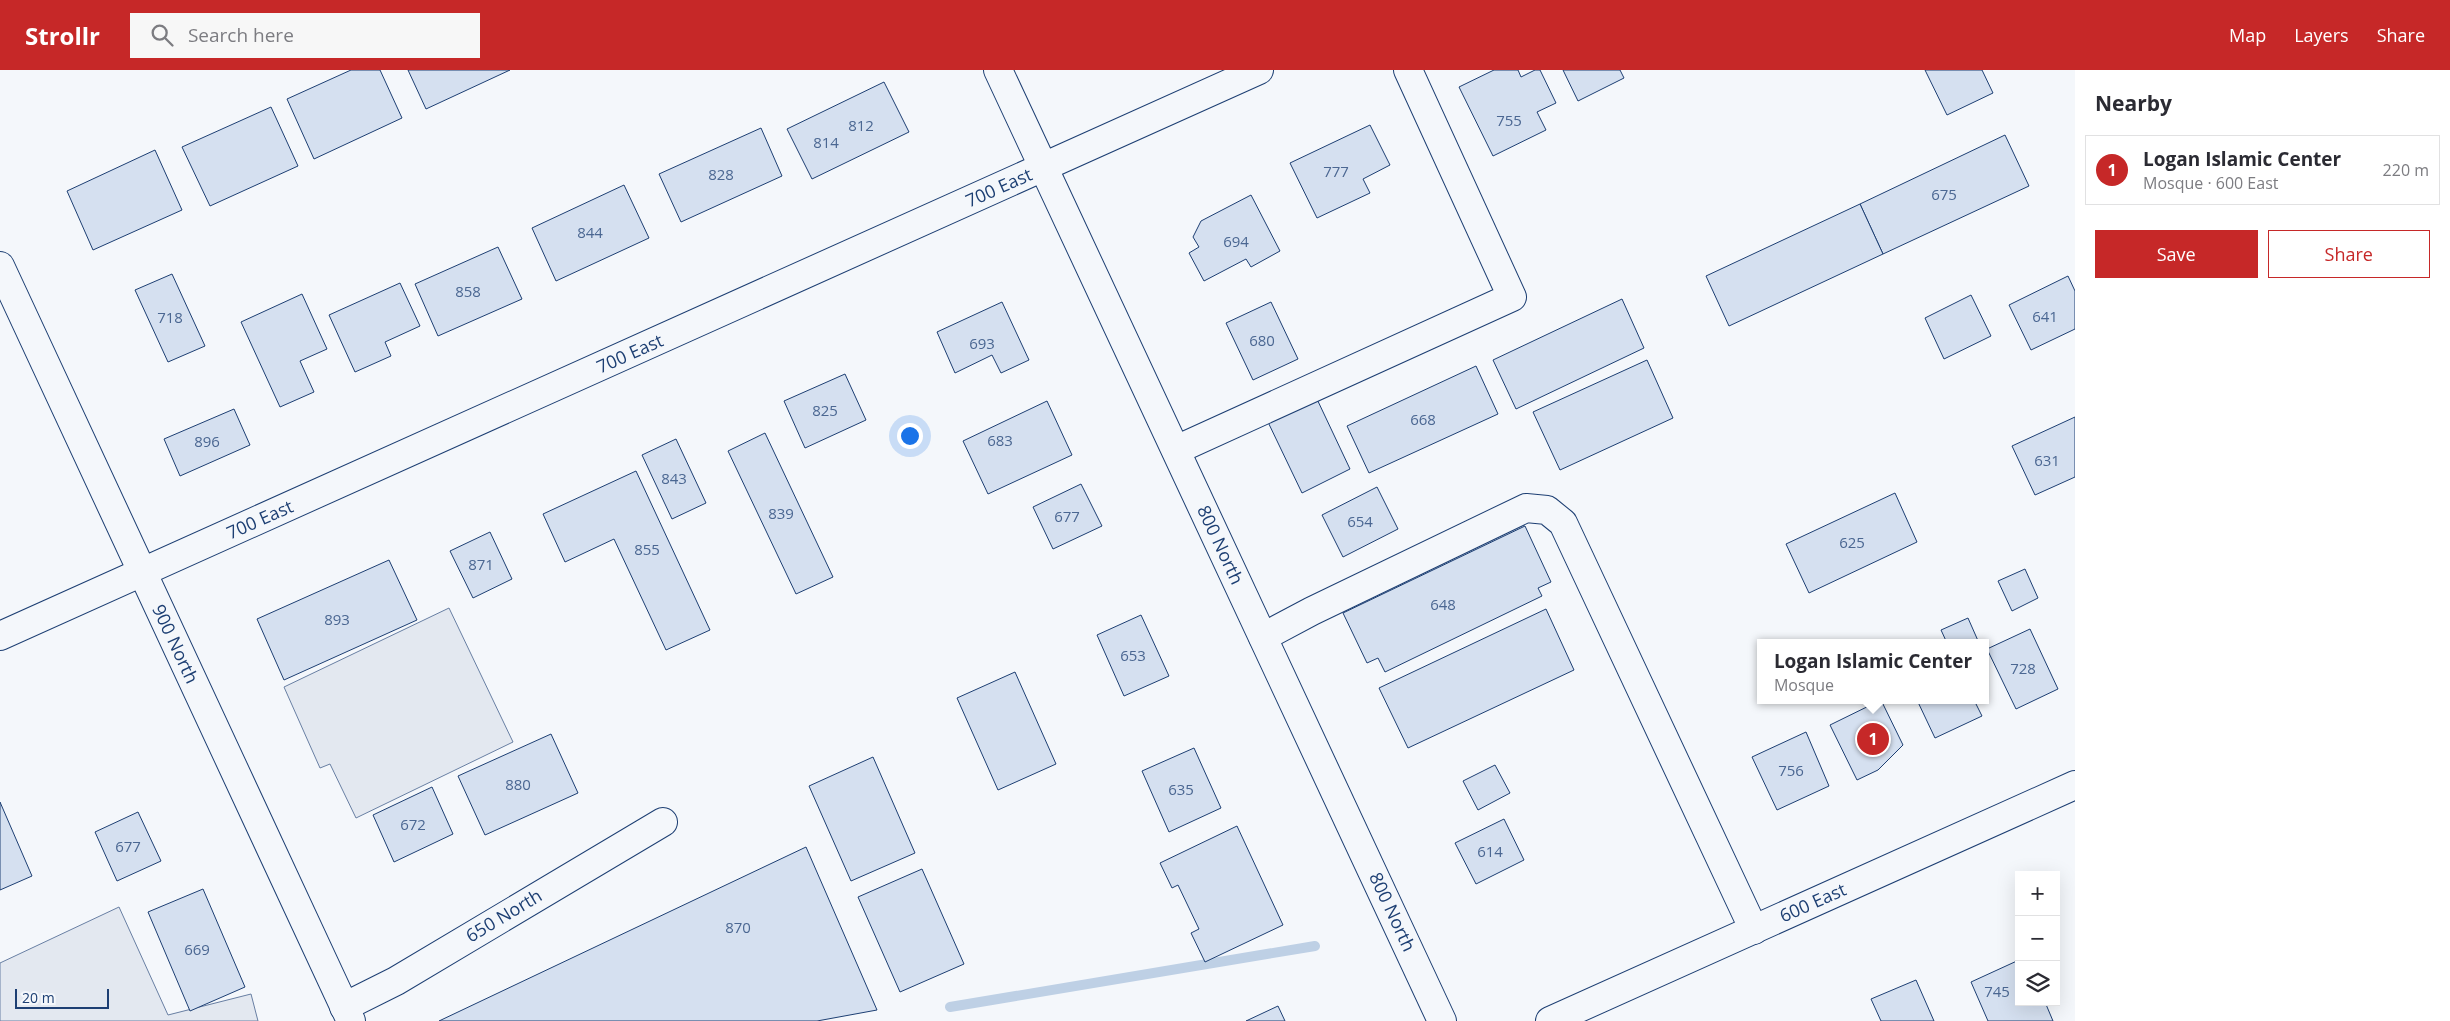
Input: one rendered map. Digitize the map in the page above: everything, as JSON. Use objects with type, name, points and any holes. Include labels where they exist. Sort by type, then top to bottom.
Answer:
[{"type":"street","name":"800 North","points":[[998,70],[1442,1021]]},
{"type":"street","name":"700 East","points":[[0,636],[1259,70]]},
{"type":"street","points":[[1176,450],[1512,297],[1408,70]]},
{"type":"street","name":"900 North","points":[[0,266],[347,1014]]},
{"type":"street","points":[[1263,637],[1312,611],[1526,508],[1547,510],[1563,523],[1754,930]]},
{"type":"street","name":"600 East","points":[[1550,1021],[2075,785]]},
{"type":"street","name":"650 North","points":[[347,1014],[396,981],[662,822]]},
{"type":"shaded area","points":[[449,608],[513,742],[356,818],[330,764],[320,768],[284,687]]},
{"type":"shaded area","points":[[119,907],[168,1015],[251,994],[258,1021],[0,1021],[0,963]]},
{"type":"building","points":[[351,70],[380,70],[402,118],[314,159],[287,99]]},
{"type":"building","points":[[408,70],[510,70],[426,109]]},
{"type":"building","points":[[1494,70],[1518,70],[1521,77],[1535,70],[1540,70],[1556,103],[1537,112],[1546,130],[1493,156],[1459,87]]},
{"type":"building","points":[[1563,70],[1620,70],[1624,78],[1578,101]]},
{"type":"building","points":[[1925,70],[1982,70],[1993,93],[1947,115]]},
{"type":"building","points":[[884,82],[909,132],[812,179],[787,129]]},
{"type":"building","points":[[271,107],[298,166],[210,206],[182,147]]},
{"type":"building","points":[[1370,125],[1390,165],[1363,179],[1370,193],[1317,218],[1290,163]]},
{"type":"building","points":[[761,128],[782,176],[681,222],[659,174]]},
{"type":"building","points":[[2005,135],[2029,186],[1883,254],[1860,204]]},
{"type":"building","points":[[155,150],[182,210],[93,250],[67,191]]},
{"type":"building","points":[[624,185],[649,238],[556,281],[532,228]]},
{"type":"building","points":[[1251,195],[1280,251],[1251,267],[1246,259],[1204,281],[1189,253],[1199,247],[1193,237],[1201,221]]},
{"type":"building","points":[[1860,204],[1883,254],[1729,326],[1706,276]]},
{"type":"building","points":[[498,247],[522,299],[438,336],[415,284]]},
{"type":"building","points":[[172,274],[205,346],[168,362],[135,290]]},
{"type":"building","points":[[2068,276],[2075,291],[2075,329],[2031,350],[2009,305]]},
{"type":"building","points":[[400,283],[420,326],[385,342],[391,356],[355,372],[329,315]]},
{"type":"building","points":[[302,294],[327,349],[300,361],[314,392],[280,407],[241,322]]},
{"type":"building","points":[[1971,295],[1991,336],[1944,359],[1925,318]]},
{"type":"building","points":[[1622,299],[1644,348],[1516,409],[1493,360]]},
{"type":"building","points":[[1002,302],[1029,360],[1001,373],[992,355],[955,373],[937,332]]},
{"type":"building","points":[[1271,302],[1298,359],[1253,380],[1226,323]]},
{"type":"building","points":[[1647,360],[1673,418],[1560,470],[1533,412]]},
{"type":"building","points":[[1476,366],[1498,414],[1369,473],[1347,426]]},
{"type":"building","points":[[845,374],[866,420],[805,448],[784,401]]},
{"type":"building","points":[[1316,397],[1350,469],[1302,493],[1267,420]]},
{"type":"building","points":[[1047,401],[1072,455],[988,494],[963,441]]},
{"type":"building","points":[[234,409],[250,445],[180,476],[164,439]]},
{"type":"building","points":[[2075,417],[2075,477],[2035,495],[2012,446]]},
{"type":"building","points":[[765,433],[833,577],[796,594],[728,451]]},
{"type":"building","points":[[676,439],[706,503],[672,519],[642,455]]},
{"type":"building","points":[[636,471],[710,630],[666,650],[614,539],[565,562],[543,514]]},
{"type":"building","points":[[1081,484],[1102,526],[1053,549],[1033,507]]},
{"type":"building","points":[[1377,487],[1398,529],[1343,557],[1322,515]]},
{"type":"building","points":[[1895,493],[1917,542],[1809,593],[1786,544]]},
{"type":"building","points":[[1525,526],[1551,582],[1538,588],[1542,596],[1385,672],[1378,658],[1367,663],[1343,613]]},
{"type":"building","points":[[490,532],[512,579],[473,598],[450,551]]},
{"type":"building","points":[[389,560],[417,620],[284,680],[257,619]]},
{"type":"building","points":[[2025,569],[2038,598],[2012,611],[1998,581]]},
{"type":"building","points":[[1546,609],[1574,670],[1408,748],[1379,688]]},
{"type":"building","points":[[1141,615],[1169,676],[1124,696],[1097,635]]},
{"type":"building","points":[[1968,618],[1977,639],[1945,639],[1941,630]]},
{"type":"building","points":[[2030,629],[2058,689],[2016,709],[1989,653],[1989,648]]},
{"type":"building","points":[[1015,672],[1056,764],[998,790],[957,698]]},
{"type":"building","points":[[1873,704],[1883,704],[1903,745],[1878,770],[1857,780],[1830,725]]},
{"type":"building","points":[[1919,704],[1976,704],[1982,716],[1935,738]]},
{"type":"building","points":[[1806,732],[1829,786],[1777,810],[1752,757]]},
{"type":"building","points":[[551,734],[578,793],[485,835],[458,776]]},
{"type":"building","points":[[1194,748],[1221,808],[1169,832],[1142,771]]},
{"type":"building","points":[[873,757],[915,853],[851,881],[809,786]]},
{"type":"building","points":[[1495,765],[1510,793],[1478,810],[1463,781]]},
{"type":"building","points":[[432,787],[453,834],[394,862],[373,815]]},
{"type":"building","points":[[0,802],[32,876],[0,890]]},
{"type":"building","points":[[138,812],[161,861],[117,881],[95,832]]},
{"type":"building","points":[[1504,819],[1524,860],[1476,884],[1455,843]]},
{"type":"building","points":[[1237,826],[1283,925],[1205,962],[1191,933],[1199,929],[1178,885],[1172,888],[1160,863]]},
{"type":"building","points":[[806,847],[877,1010],[817,1021],[439,1021]]},
{"type":"building","points":[[922,869],[964,964],[900,992],[858,897]]},
{"type":"building","points":[[203,889],[245,987],[190,1011],[148,912]]},
{"type":"building","points":[[2015,962],[2015,1006],[2047,1006],[2053,1021],[1988,1021],[1971,982]]},
{"type":"building","points":[[1916,980],[1934,1021],[1881,1021],[1871,999]]},
{"type":"building","points":[[1278,1006],[1285,1021],[1246,1021]]},
{"type":"waterway","points":[[950,1007],[1315,946]]},
{"type":"place","name":"Logan Islamic Center","points":[[1873,739]]}]
